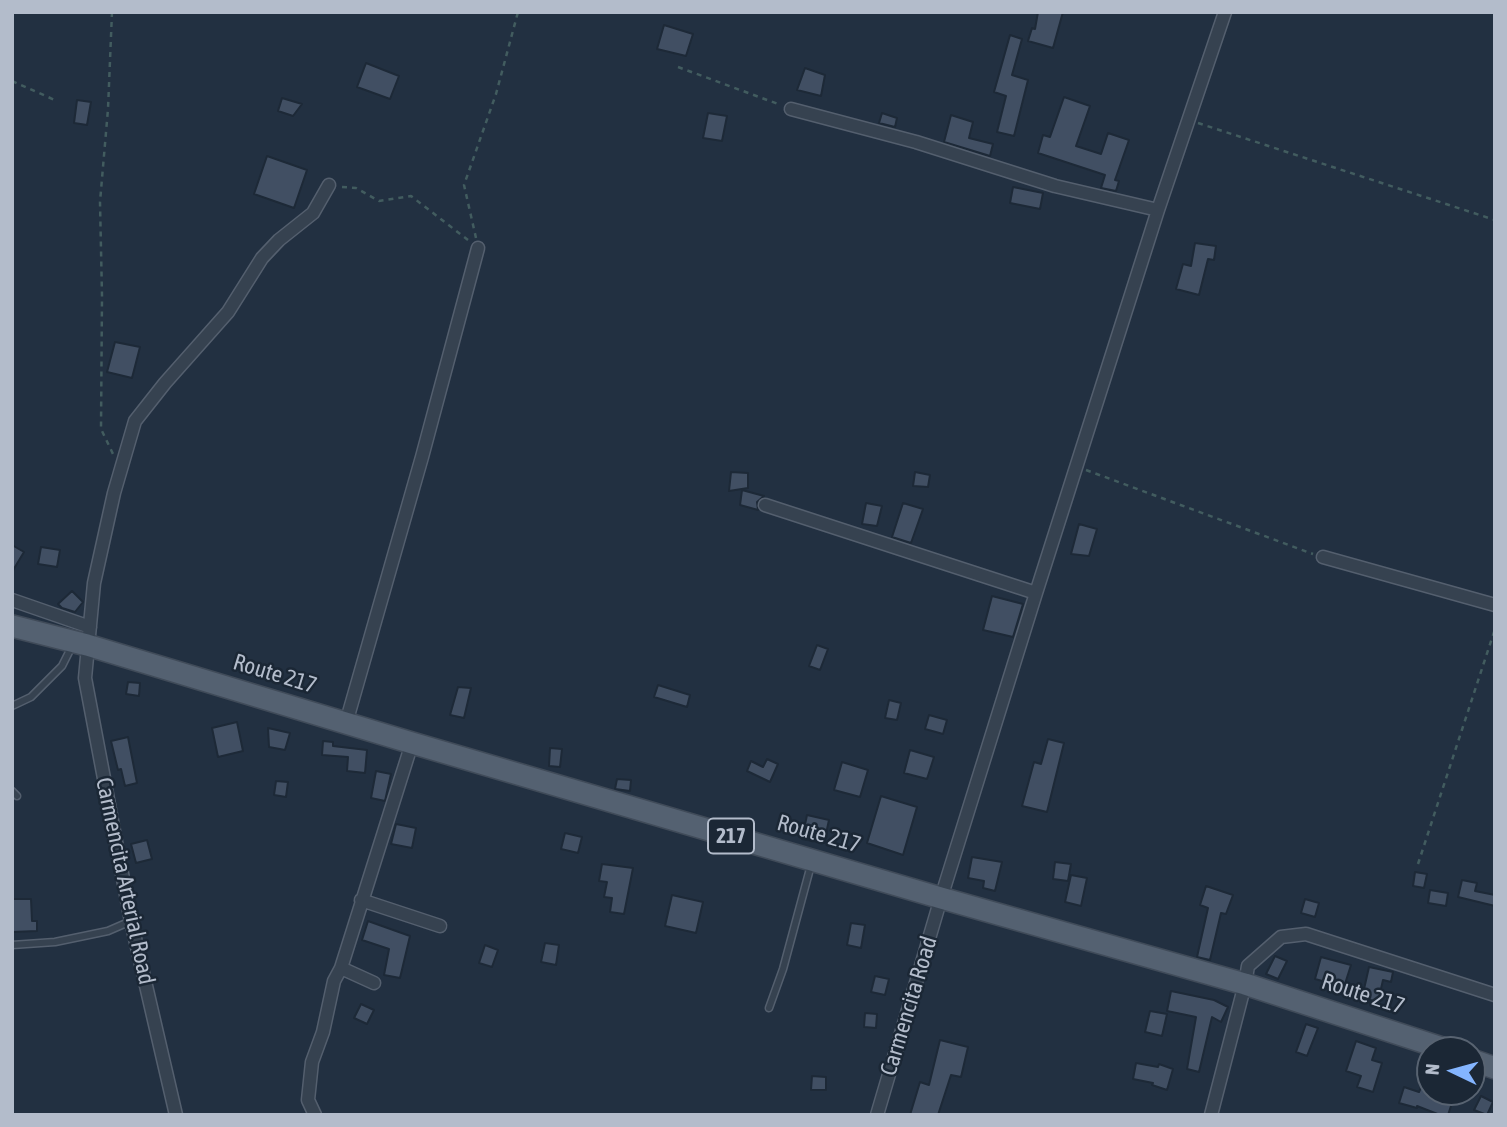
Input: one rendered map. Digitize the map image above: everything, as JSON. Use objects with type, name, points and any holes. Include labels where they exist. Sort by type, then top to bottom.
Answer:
[{"type":"main road","name":"Route 217","points":[[12,626],[84,638],[412,743],[1245,984],[1416,1040]]},
{"type":"street","name":"Carmencita Road","points":[[877,1115],[1036,593],[1158,210],[1225,12]]},
{"type":"street","points":[[791,109],[916,142],[1055,186],[1158,210]]},
{"type":"street","name":"Carmencita Arterial Road","points":[[177,1115],[131,921],[85,678],[84,638],[120,470],[135,421],[228,312],[262,258],[313,212],[328,186]]},
{"type":"street","points":[[346,723],[478,248]]},
{"type":"street","points":[[765,505],[1036,593]]},
{"type":"street","points":[[1323,557],[1495,605]]},
{"type":"street","points":[[12,600],[84,638]]},
{"type":"street","points":[[315,1115],[308,1100],[312,1062],[323,1032],[334,981],[341,968],[412,743]]},
{"type":"street","points":[[361,900],[440,926]]},
{"type":"street","points":[[1211,1115],[1248,966],[1281,937],[1306,934],[1495,995]]},
{"type":"street","points":[[341,968],[374,983]]},
{"type":"lane","points":[[12,706],[31,697],[62,666],[84,638]]},
{"type":"lane","points":[[769,1009],[783,969],[812,860]]},
{"type":"lane","points":[[12,945],[55,943],[108,931],[131,921]]},
{"type":"path","points":[[112,12],[100,202],[101,429],[120,470]]},
{"type":"path","points":[[478,248],[464,185],[496,93],[518,12]]},
{"type":"path","points":[[678,67],[791,109]]},
{"type":"path","points":[[12,81],[57,101]]},
{"type":"path","points":[[1188,120],[1495,219]]},
{"type":"path","points":[[328,186],[356,188],[379,201],[411,196],[478,248]]},
{"type":"path","points":[[1077,467],[1323,557]]},
{"type":"path","points":[[1418,864],[1495,629]]},
{"type":"building","points":[[1038,12],[1063,12],[1053,48],[1028,41],[1032,28],[1035,29]]},
{"type":"building","points":[[664,25],[693,34],[686,56],[657,49]]},
{"type":"building","points":[[1010,35],[1022,39],[1012,75],[1028,80],[1014,136],[997,132],[1006,96],[994,92]]},
{"type":"building","points":[[366,63],[399,76],[390,99],[357,87]]},
{"type":"building","points":[[805,68],[825,75],[821,96],[797,90]]},
{"type":"building","points":[[1064,97],[1090,106],[1076,146],[1101,154],[1108,133],[1129,140],[1115,180],[1119,181],[1116,191],[1101,188],[1105,175],[1038,153],[1043,135],[1050,137]]},
{"type":"building","points":[[282,98],[302,104],[293,116],[278,111]]},
{"type":"building","points":[[77,100],[91,102],[87,125],[74,123]]},
{"type":"building","points":[[708,113],[727,116],[722,141],[703,138]]},
{"type":"building","points":[[882,113],[897,118],[895,127],[879,123]]},
{"type":"building","points":[[951,115],[973,122],[969,138],[993,144],[990,156],[944,142]]},
{"type":"building","points":[[267,156],[307,170],[294,208],[254,194]]},
{"type":"building","points":[[1013,187],[1043,193],[1040,209],[1010,203]]},
{"type":"building","points":[[1195,243],[1216,246],[1214,260],[1208,259],[1199,295],[1176,289],[1183,264],[1191,266]]},
{"type":"building","points":[[115,342],[140,347],[132,378],[107,372]]},
{"type":"building","points":[[731,472],[748,473],[748,488],[729,491]]},
{"type":"building","points":[[915,472],[930,475],[928,487],[913,486]]},
{"type":"building","points":[[742,490],[764,496],[757,502],[758,510],[740,505]]},
{"type":"building","points":[[866,503],[882,506],[877,526],[862,524]]},
{"type":"building","points":[[903,503],[923,509],[911,543],[892,537]]},
{"type":"building","points":[[1079,524],[1097,529],[1089,556],[1071,554]]},
{"type":"building","points":[[12,545],[24,552],[12,572]]},
{"type":"building","points":[[41,547],[60,550],[57,567],[38,564]]},
{"type":"building","points":[[72,591],[83,602],[75,612],[58,604]]},
{"type":"building","points":[[992,596],[1023,604],[1013,637],[983,630]]},
{"type":"building","points":[[817,645],[828,649],[820,670],[809,666]]},
{"type":"building","points":[[128,682],[140,683],[139,696],[126,694]]},
{"type":"building","points":[[658,685],[690,695],[687,707],[654,697]]},
{"type":"building","points":[[458,687],[471,688],[464,718],[450,715]]},
{"type":"building","points":[[889,700],[901,703],[897,720],[885,718]]},
{"type":"building","points":[[929,715],[947,720],[943,734],[925,729]]},
{"type":"building","points":[[237,722],[243,751],[218,757],[212,728]]},
{"type":"building","points":[[268,728],[290,733],[285,750],[269,747]]},
{"type":"building","points":[[128,737],[137,783],[125,786],[111,741]]},
{"type":"building","points":[[1048,739],[1064,743],[1047,812],[1022,806],[1034,762],[1041,764]]},
{"type":"building","points":[[323,741],[333,742],[333,746],[367,750],[365,773],[347,771],[348,757],[322,755]]},
{"type":"building","points":[[550,748],[562,749],[560,767],[549,766]]},
{"type":"building","points":[[910,750],[934,757],[927,779],[904,773]]},
{"type":"building","points":[[767,759],[778,764],[770,782],[747,771],[751,761],[763,767]]},
{"type":"building","points":[[842,762],[868,770],[860,797],[834,790]]},
{"type":"building","points":[[376,771],[391,774],[385,801],[371,798]]},
{"type":"building","points":[[617,779],[631,780],[630,791],[615,789]]},
{"type":"building","points":[[276,781],[288,782],[286,797],[274,795]]},
{"type":"building","points":[[881,796],[917,807],[903,855],[867,843]]},
{"type":"building","points":[[807,815],[829,820],[824,843],[802,839]]},
{"type":"building","points":[[396,824],[416,828],[412,848],[391,844]]},
{"type":"building","points":[[565,833],[582,837],[578,853],[561,849]]},
{"type":"building","points":[[147,840],[152,859],[136,863],[131,844]]},
{"type":"building","points":[[972,857],[1002,862],[995,891],[983,888],[984,881],[968,878]]},
{"type":"building","points":[[1055,862],[1071,864],[1068,881],[1053,879]]},
{"type":"building","points":[[602,864],[633,868],[624,914],[610,912],[612,898],[604,897],[607,882],[599,881]]},
{"type":"building","points":[[1415,872],[1427,874],[1424,888],[1413,886]]},
{"type":"building","points":[[1071,875],[1087,878],[1081,906],[1065,902]]},
{"type":"building","points":[[1462,880],[1477,883],[1475,891],[1495,895],[1495,906],[1458,897]]},
{"type":"building","points":[[1206,886],[1233,895],[1226,914],[1221,913],[1210,960],[1197,957],[1208,908],[1200,905]]},
{"type":"building","points":[[1430,890],[1448,893],[1446,906],[1428,903]]},
{"type":"building","points":[[672,895],[703,902],[696,933],[665,926]]},
{"type":"building","points":[[12,899],[31,899],[32,921],[37,921],[37,931],[12,932]]},
{"type":"building","points":[[1305,899],[1319,903],[1315,917],[1301,913]]},
{"type":"building","points":[[368,921],[410,936],[400,978],[384,975],[389,949],[362,940]]},
{"type":"building","points":[[851,923],[865,925],[861,948],[847,945]]},
{"type":"building","points":[[545,943],[559,945],[556,965],[541,962]]},
{"type":"building","points":[[485,945],[498,950],[492,967],[479,963]]},
{"type":"building","points":[[1275,956],[1287,961],[1278,979],[1266,974]]},
{"type":"building","points":[[1321,957],[1351,965],[1344,987],[1315,979]]},
{"type":"building","points":[[1369,967],[1393,972],[1391,982],[1383,980],[1378,1002],[1362,998]]},
{"type":"building","points":[[875,976],[889,979],[885,995],[871,992]]},
{"type":"building","points":[[1171,991],[1214,1000],[1228,1007],[1221,1022],[1212,1017],[1199,1072],[1187,1069],[1196,1017],[1167,1011]]},
{"type":"building","points":[[361,1004],[374,1010],[367,1024],[354,1018]]},
{"type":"building","points":[[1150,1011],[1167,1014],[1162,1036],[1145,1032]]},
{"type":"building","points":[[865,1013],[877,1014],[876,1028],[864,1027]]},
{"type":"building","points":[[1306,1024],[1318,1028],[1307,1056],[1296,1052]]},
{"type":"building","points":[[940,1040],[968,1047],[961,1077],[951,1075],[938,1115],[910,1115],[920,1082],[929,1085]]},
{"type":"building","points":[[1356,1041],[1376,1048],[1372,1060],[1382,1063],[1373,1092],[1357,1087],[1361,1076],[1346,1071]]},
{"type":"building","points":[[1136,1063],[1158,1067],[1159,1064],[1173,1069],[1167,1090],[1152,1085],[1153,1083],[1133,1079]]},
{"type":"building","points":[[812,1076],[826,1077],[826,1090],[811,1090]]},
{"type":"building","points":[[1404,1087],[1416,1091],[1417,1108],[1399,1103]]},
{"type":"building","points":[[1486,1098],[1493,1102],[1487,1115],[1474,1110],[1476,1106],[1486,1106]]},
{"type":"building","points":[[1417,1106],[1451,1106],[1448,1115],[1440,1115]]}]
